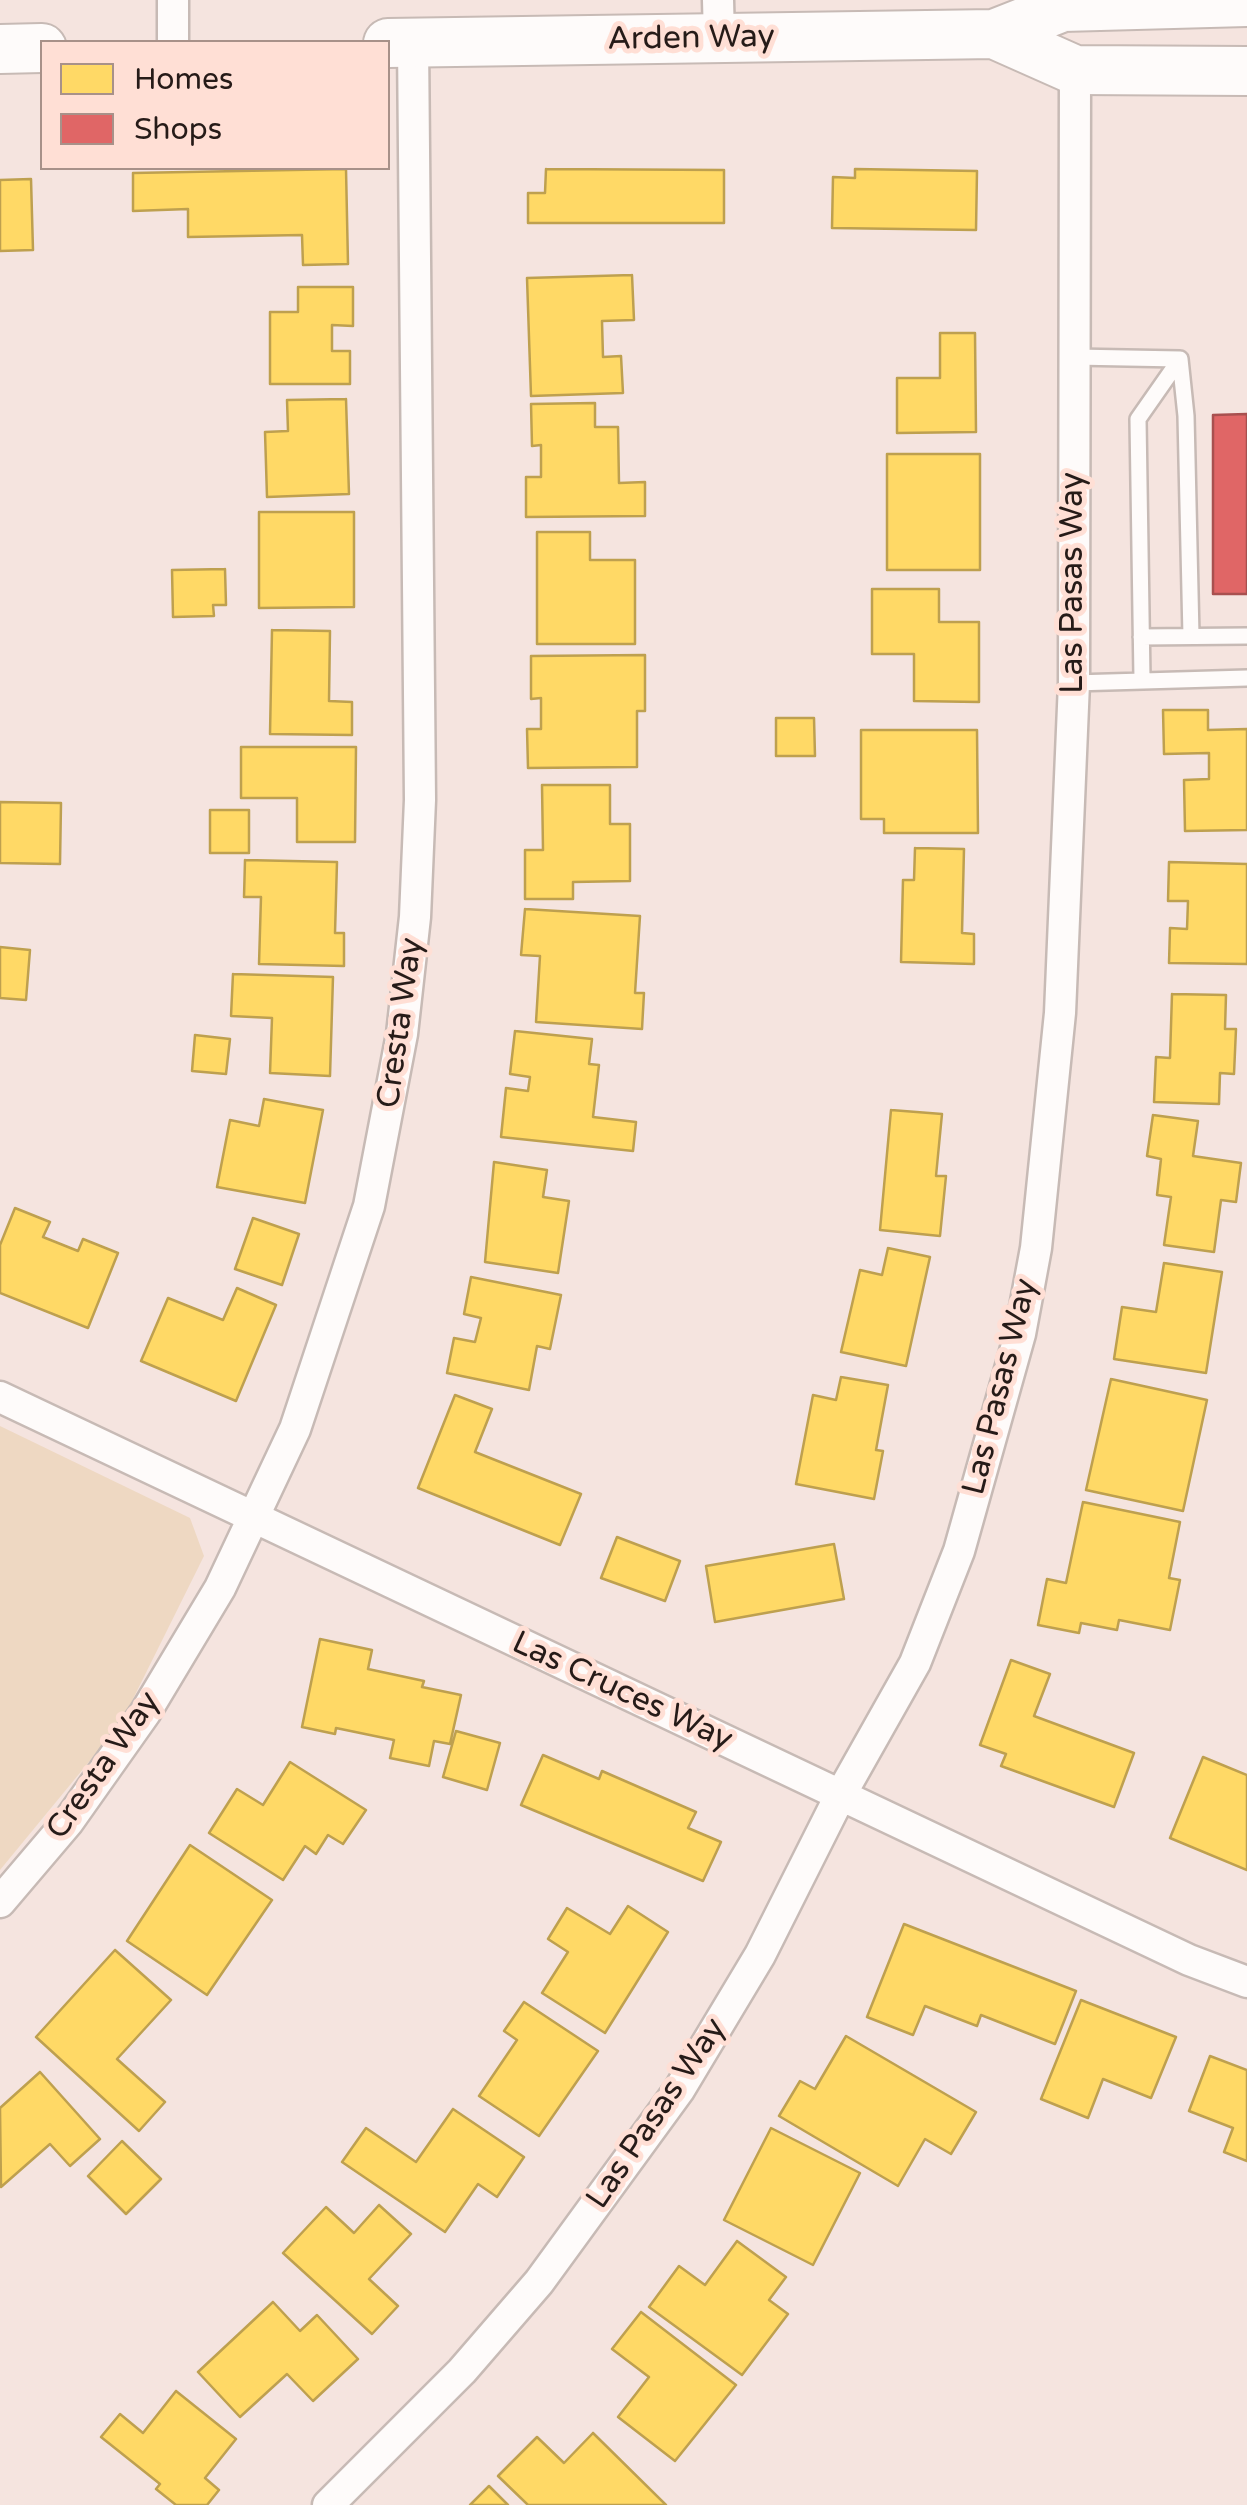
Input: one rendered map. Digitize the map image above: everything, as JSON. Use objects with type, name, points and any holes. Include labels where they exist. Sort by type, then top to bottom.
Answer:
[{"type":"main road","name":"Arden Way","points":[[400,42],[719,19],[994,26],[1063,7],[1247,2]]},
{"type":"main road","name":"Arden Way","points":[[994,26],[1075,70],[1247,71]]},
{"type":"main road","points":[[0,49],[40,48]]},
{"type":"street","points":[[173,0],[173,40]]},
{"type":"street","name":"Cresta Way","points":[[0,1902],[68,1822],[145,1714],[220,1588],[295,1429],[368,1206],[402,1034],[413,937],[420,800],[400,42]]},
{"type":"street","name":"Las Pasas Way","points":[[328,2505],[462,2371],[539,2282],[679,2090],[760,1955],[840,1796],[915,1663],[959,1551],[1020,1334],[1036,1248],[1060,1013],[1074,683],[1075,70]]},
{"type":"street","name":"Las Cruces Way","points":[[0,1398],[1189,1960],[1247,1982]]},
{"type":"lane","points":[[1074,357],[1180,359]]},
{"type":"lane","points":[[1180,359],[1186,416],[1190,636]]},
{"type":"lane","points":[[1142,679],[1138,419],[1180,359]]},
{"type":"lane","points":[[1141,637],[1247,636]]},
{"type":"lane","points":[[1074,683],[1247,678]]},
{"type":"shaded area","points":[[0,1426],[190,1518],[204,1556],[121,1723],[0,1870]]},
{"type":"building: Homes","points":[[546,169],[724,170],[724,223],[528,223],[528,193],[545,193]]},
{"type":"building: Homes","points":[[855,169],[977,171],[976,230],[832,228],[833,177],[855,178]]},
{"type":"building: Homes","points":[[346,170],[348,264],[303,265],[302,235],[188,237],[188,209],[133,211],[133,173]]},
{"type":"building: Homes","points":[[31,179],[33,250],[0,251],[0,180]]},
{"type":"building: Homes","points":[[632,275],[634,320],[602,321],[603,357],[621,356],[623,393],[531,396],[527,278]]},
{"type":"building: Homes","points":[[298,287],[353,287],[353,326],[332,325],[332,351],[350,351],[350,384],[270,384],[270,312],[298,312]]},
{"type":"building: Homes","points":[[940,333],[975,333],[976,432],[897,433],[897,378],[940,378]]},
{"type":"building: Homes","points":[[346,399],[349,494],[267,497],[265,432],[288,431],[287,400]]},
{"type":"building: Homes","points":[[595,403],[595,427],[618,427],[619,483],[645,482],[645,516],[526,517],[526,477],[541,477],[541,445],[532,446],[531,404]]},
{"type":"building: Homes","points":[[887,454],[980,454],[980,570],[887,570]]},
{"type":"building: Homes","points":[[259,512],[354,512],[354,607],[259,608]]},
{"type":"building: Homes","points":[[537,532],[590,532],[590,560],[635,560],[635,644],[537,644]]},
{"type":"building: Homes","points":[[225,569],[226,605],[213,605],[214,616],[173,617],[172,570]]},
{"type":"building: Homes","points":[[872,589],[939,589],[939,622],[979,622],[979,702],[914,701],[914,654],[872,654]]},
{"type":"building: Homes","points":[[272,630],[330,631],[329,701],[352,702],[352,735],[270,734]]},
{"type":"building: Homes","points":[[645,655],[645,711],[637,711],[637,767],[528,768],[527,729],[541,729],[541,698],[531,699],[531,656]]},
{"type":"building: Homes","points":[[1163,710],[1208,710],[1208,730],[1247,729],[1247,830],[1185,831],[1184,780],[1209,779],[1209,753],[1164,754]]},
{"type":"building: Homes","points":[[776,718],[814,718],[815,756],[776,756]]},
{"type":"building: Homes","points":[[861,730],[977,730],[978,833],[884,833],[884,819],[861,819]]},
{"type":"building: Homes","points":[[241,747],[356,747],[355,842],[297,842],[297,798],[241,798]]},
{"type":"building: Homes","points":[[542,785],[610,785],[610,824],[630,824],[630,881],[573,882],[573,899],[525,899],[525,850],[543,850]]},
{"type":"building: Homes","points":[[0,802],[61,803],[60,864],[0,863]]},
{"type":"building: Homes","points":[[210,810],[249,810],[249,853],[210,853]]},
{"type":"building: Homes","points":[[915,848],[964,849],[962,933],[974,934],[974,964],[901,962],[903,880],[914,880]]},
{"type":"building: Homes","points":[[245,860],[337,862],[335,933],[344,933],[344,966],[259,964],[261,897],[244,897]]},
{"type":"building: Homes","points":[[1169,862],[1247,864],[1247,964],[1169,963],[1170,928],[1187,929],[1188,901],[1168,901]]},
{"type":"building: Homes","points":[[525,909],[640,916],[635,993],[644,993],[642,1029],[536,1022],[540,956],[521,955]]},
{"type":"building: Homes","points":[[0,947],[30,950],[26,1000],[0,998]]},
{"type":"building: Homes","points":[[233,974],[333,977],[330,1076],[270,1073],[272,1018],[231,1016]]},
{"type":"building: Homes","points":[[1172,994],[1226,995],[1225,1029],[1236,1029],[1234,1074],[1220,1073],[1219,1104],[1154,1102],[1156,1057],[1170,1058]]},
{"type":"building: Homes","points":[[515,1031],[592,1039],[589,1064],[599,1065],[593,1117],[636,1122],[633,1151],[501,1137],[506,1088],[528,1091],[530,1077],[510,1074]]},
{"type":"building: Homes","points":[[195,1035],[230,1039],[226,1074],[192,1071]]},
{"type":"building: Homes","points":[[264,1099],[323,1110],[305,1203],[217,1187],[230,1120],[259,1126]]},
{"type":"building: Homes","points":[[891,1110],[942,1114],[936,1176],[946,1176],[940,1236],[880,1230]]},
{"type":"building: Homes","points":[[1153,1115],[1198,1121],[1193,1156],[1241,1163],[1236,1202],[1221,1200],[1214,1252],[1164,1245],[1171,1197],[1157,1195],[1161,1159],[1147,1156]]},
{"type":"building: Homes","points":[[494,1162],[547,1170],[543,1197],[569,1201],[558,1273],[485,1262]]},
{"type":"building: Homes","points":[[15,1208],[50,1222],[43,1237],[78,1251],[83,1239],[118,1253],[88,1328],[0,1293],[0,1245]]},
{"type":"building: Homes","points":[[253,1218],[299,1234],[282,1285],[235,1269]]},
{"type":"building: Homes","points":[[888,1248],[930,1257],[906,1366],[841,1352],[860,1270],[882,1275]]},
{"type":"building: Homes","points":[[1164,1263],[1222,1272],[1206,1373],[1114,1359],[1122,1307],[1156,1312]]},
{"type":"building: Homes","points":[[471,1277],[561,1295],[550,1349],[537,1346],[529,1390],[447,1373],[454,1338],[475,1342],[481,1318],[464,1314]]},
{"type":"building: Homes","points":[[237,1288],[276,1305],[236,1401],[141,1361],[168,1298],[223,1320]]},
{"type":"building: Homes","points":[[841,1377],[888,1385],[876,1450],[883,1451],[874,1499],[796,1484],[813,1395],[836,1400]]},
{"type":"building: Homes","points":[[1111,1379],[1207,1400],[1183,1511],[1086,1490]]},
{"type":"building: Homes","points":[[455,1395],[492,1409],[475,1452],[581,1494],[560,1545],[418,1488]]},
{"type":"building: Homes","points":[[1083,1502],[1180,1522],[1169,1578],[1180,1580],[1170,1630],[1119,1620],[1117,1630],[1081,1623],[1079,1633],[1038,1625],[1047,1579],[1066,1583]]},
{"type":"building: Homes","points":[[617,1537],[680,1561],[665,1601],[601,1578]]},
{"type":"building: Homes","points":[[834,1544],[844,1599],[715,1622],[706,1566]]},
{"type":"building: Homes","points":[[320,1639],[372,1650],[368,1669],[424,1681],[422,1687],[461,1695],[450,1744],[434,1741],[429,1766],[390,1758],[394,1740],[336,1728],[335,1734],[302,1727]]},
{"type":"building: Homes","points":[[1011,1660],[1050,1674],[1034,1716],[1134,1753],[1114,1807],[1001,1766],[1006,1754],[980,1745]]},
{"type":"building: Homes","points":[[456,1731],[500,1743],[487,1790],[443,1777]]},
{"type":"building: Homes","points":[[543,1755],[599,1779],[602,1771],[696,1812],[688,1828],[721,1842],[703,1881],[521,1805]]},
{"type":"building: Homes","points":[[1203,1757],[1247,1775],[1247,1870],[1170,1838]]},
{"type":"building: Homes","points":[[290,1762],[366,1810],[343,1844],[328,1835],[316,1854],[305,1846],[283,1880],[209,1833],[237,1789],[263,1805]]},
{"type":"building: Homes","points":[[190,1845],[272,1900],[207,1995],[127,1941]]},
{"type":"building: Homes","points":[[628,1906],[668,1932],[605,2033],[542,1993],[568,1952],[548,1939],[567,1908],[610,1934]]},
{"type":"building: Homes","points":[[904,1924],[1076,1991],[1055,2044],[981,2015],[977,2026],[925,2006],[913,2035],[867,2017]]},
{"type":"building: Homes","points":[[115,1950],[171,2000],[117,2059],[165,2102],[139,2131],[36,2037]]},
{"type":"building: Homes","points":[[1081,2000],[1176,2037],[1151,2098],[1103,2079],[1088,2118],[1041,2099]]},
{"type":"building: Homes","points":[[524,2002],[598,2051],[539,2136],[479,2096],[517,2040],[504,2031]]},
{"type":"building: Homes","points":[[846,2036],[976,2112],[951,2154],[925,2139],[898,2186],[779,2116],[800,2081],[815,2089]]},
{"type":"building: Homes","points":[[1210,2056],[1247,2070],[1247,2161],[1224,2152],[1233,2128],[1189,2111]]},
{"type":"building: Homes","points":[[40,2072],[100,2139],[70,2166],[50,2144],[1,2187],[0,2108]]},
{"type":"building: Homes","points":[[453,2109],[524,2157],[497,2197],[478,2184],[445,2232],[342,2162],[366,2128],[416,2162]]},
{"type":"building: Homes","points":[[771,2128],[860,2173],[813,2265],[724,2220]]},
{"type":"building: Homes","points":[[122,2141],[161,2179],[126,2214],[88,2176]]},
{"type":"building: Homes","points":[[379,2205],[411,2234],[369,2279],[398,2306],[372,2334],[283,2253],[326,2207],[354,2233]]},
{"type":"building: Homes","points":[[737,2241],[786,2277],[769,2300],[788,2314],[742,2375],[649,2307],[679,2266],[705,2285]]},
{"type":"building: Homes","points":[[273,2302],[300,2331],[317,2315],[358,2359],[313,2401],[287,2374],[240,2417],[198,2372]]},
{"type":"building: Homes","points":[[641,2312],[736,2385],[675,2461],[618,2417],[649,2377],[612,2349]]},
{"type":"building: Homes","points":[[176,2391],[236,2439],[205,2478],[219,2490],[207,2505],[176,2505],[156,2489],[160,2484],[101,2437],[120,2414],[143,2433]]},
{"type":"building: Homes","points":[[593,2433],[666,2505],[528,2505],[498,2476],[537,2437],[564,2463]]},
{"type":"building: Homes","points":[[489,2486],[508,2505],[470,2505]]},
{"type":"building: Shops","points":[[1247,414],[1247,594],[1213,594],[1213,415]]}]
